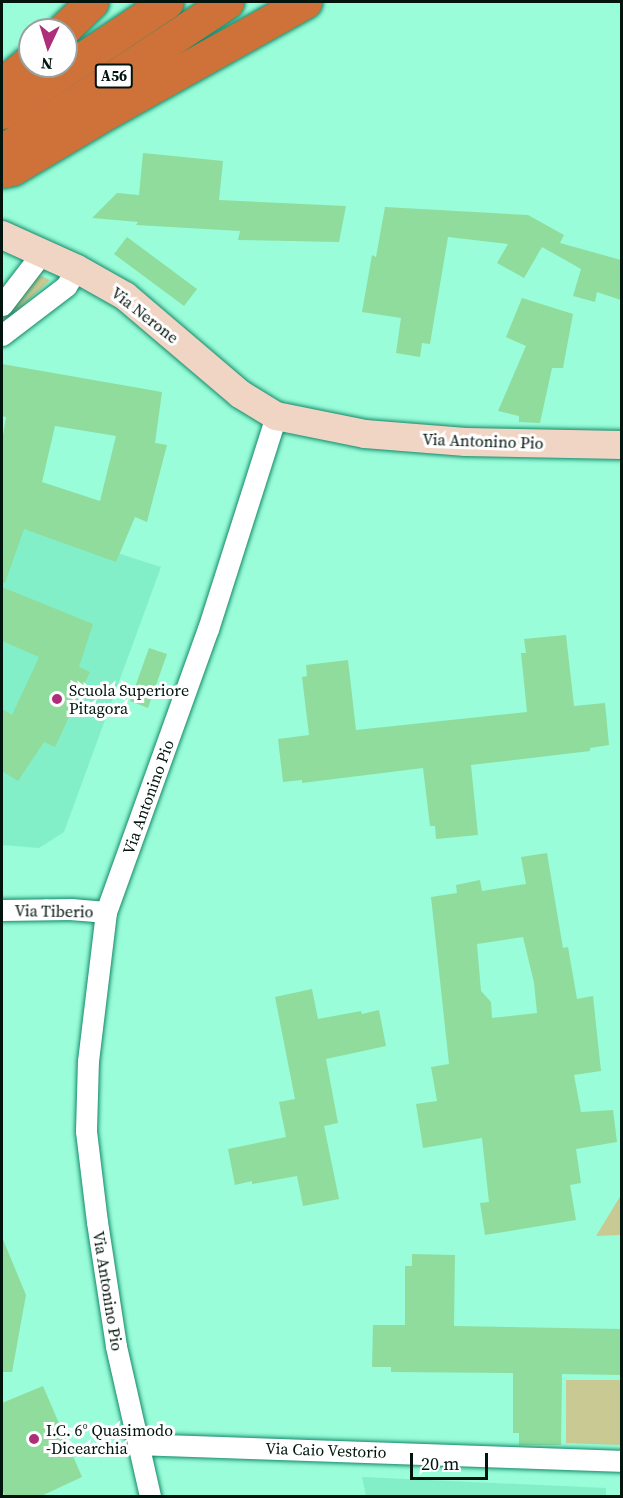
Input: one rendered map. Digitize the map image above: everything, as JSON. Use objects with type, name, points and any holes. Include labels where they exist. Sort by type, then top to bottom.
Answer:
[{"type":"highway","points":[[75,18],[92,2]]},
{"type":"highway","name":"A56","points":[[2,112],[167,2]]},
{"type":"highway","name":"A56","points":[[2,151],[227,2]]},
{"type":"highway","points":[[2,171],[12,170],[108,112],[305,2]]},
{"type":"highway","points":[[2,84],[18,71]]},
{"type":"street","name":"Via Nerone","points":[[2,235],[77,269],[125,296],[240,394],[276,416]]},
{"type":"street","points":[[2,305],[42,253]]},
{"type":"street","points":[[2,334],[66,286],[77,269]]},
{"type":"street","name":"Via Antonino Pio","points":[[150,1497],[116,1346],[86,1131],[88,1061],[106,912],[208,629],[276,416],[365,434],[466,442],[621,445]]},
{"type":"street","name":"Via Tiberio","points":[[2,910],[71,909],[106,912]]},
{"type":"street","name":"Via Caio Vestorio","points":[[138,1444],[621,1461]]},
{"type":"shaded area","points":[[37,274],[50,280],[2,325],[2,318]]},
{"type":"shaded area","name":"Scuola Superiore Pitagora","points":[[2,516],[161,567],[64,832],[39,848],[2,845]]},
{"type":"shaded area","points":[[621,1195],[621,1235],[596,1236]]},
{"type":"shaded area","points":[[566,1380],[621,1380],[621,1445],[566,1443]]},
{"type":"shaded area","points":[[362,1477],[606,1488],[606,1496],[366,1496]]},
{"type":"building","points":[[143,153],[223,161],[219,200],[346,206],[339,242],[238,240],[240,231],[136,225],[138,222],[92,218],[117,193],[139,195]]},
{"type":"building","points":[[385,207],[528,215],[564,235],[560,243],[621,260],[621,300],[597,292],[595,302],[573,296],[581,269],[542,247],[524,278],[497,263],[508,244],[448,237],[430,344],[422,343],[420,357],[396,353],[401,318],[362,312],[372,255],[376,257]]},
{"type":"building","points":[[127,237],[197,289],[184,306],[114,254]]},
{"type":"building","points":[[522,298],[573,314],[563,368],[552,368],[540,423],[519,422],[519,416],[498,411],[526,346],[506,337]]},
{"type":"building","points":[[2,364],[162,392],[155,443],[167,445],[147,522],[135,517],[116,562],[24,529],[5,583],[2,583],[2,442],[6,417],[2,416]],"holes":[[[55,426],[116,436],[100,501],[42,482]]]},
{"type":"building","points":[[2,587],[93,624],[79,667],[90,672],[55,747],[44,742],[18,781],[2,771],[2,709],[12,715],[39,657],[2,641]]},
{"type":"building","points":[[566,635],[574,706],[605,703],[609,745],[590,748],[590,751],[471,765],[478,835],[436,839],[435,826],[430,826],[423,768],[302,783],[302,780],[283,782],[278,739],[309,735],[302,677],[307,676],[306,665],[348,660],[356,730],[527,712],[521,653],[526,653],[524,639]]},
{"type":"building","points":[[149,648],[167,654],[148,708],[130,701]]},
{"type":"building","points":[[547,853],[563,948],[568,947],[577,999],[593,996],[601,1071],[574,1075],[581,1112],[613,1110],[617,1142],[576,1149],[581,1183],[570,1185],[576,1220],[485,1235],[480,1203],[489,1202],[482,1138],[423,1148],[416,1104],[437,1101],[431,1067],[449,1064],[431,897],[457,893],[456,885],[480,880],[482,891],[526,884],[521,857]],"holes":[[[523,937],[534,983],[537,1013],[492,1018],[491,1002],[481,991],[477,944]]]},
{"type":"building","points":[[312,989],[318,1019],[379,1010],[386,1046],[326,1059],[338,1123],[324,1126],[339,1199],[303,1206],[297,1176],[235,1185],[228,1149],[286,1137],[279,1102],[295,1099],[275,997]]},
{"type":"building","points":[[2,1237],[26,1295],[12,1372],[2,1372]]},
{"type":"building","points":[[412,1254],[455,1255],[454,1326],[621,1329],[621,1375],[562,1374],[561,1445],[519,1445],[519,1433],[513,1433],[513,1373],[391,1372],[391,1367],[372,1367],[373,1325],[405,1325],[405,1266],[412,1266]]},
{"type":"building","name":"I.C. 6° Quasimodo -Dicearchia","points":[[43,1386],[82,1477],[39,1497],[5,1497],[2,1488],[2,1403]]},
{"type":"place","name":"Scuola Superiore Pitagora","points":[[57,699]]},
{"type":"place","name":"I.C. 6° Quasimodo -Dicearchia","points":[[34,1439]]}]
